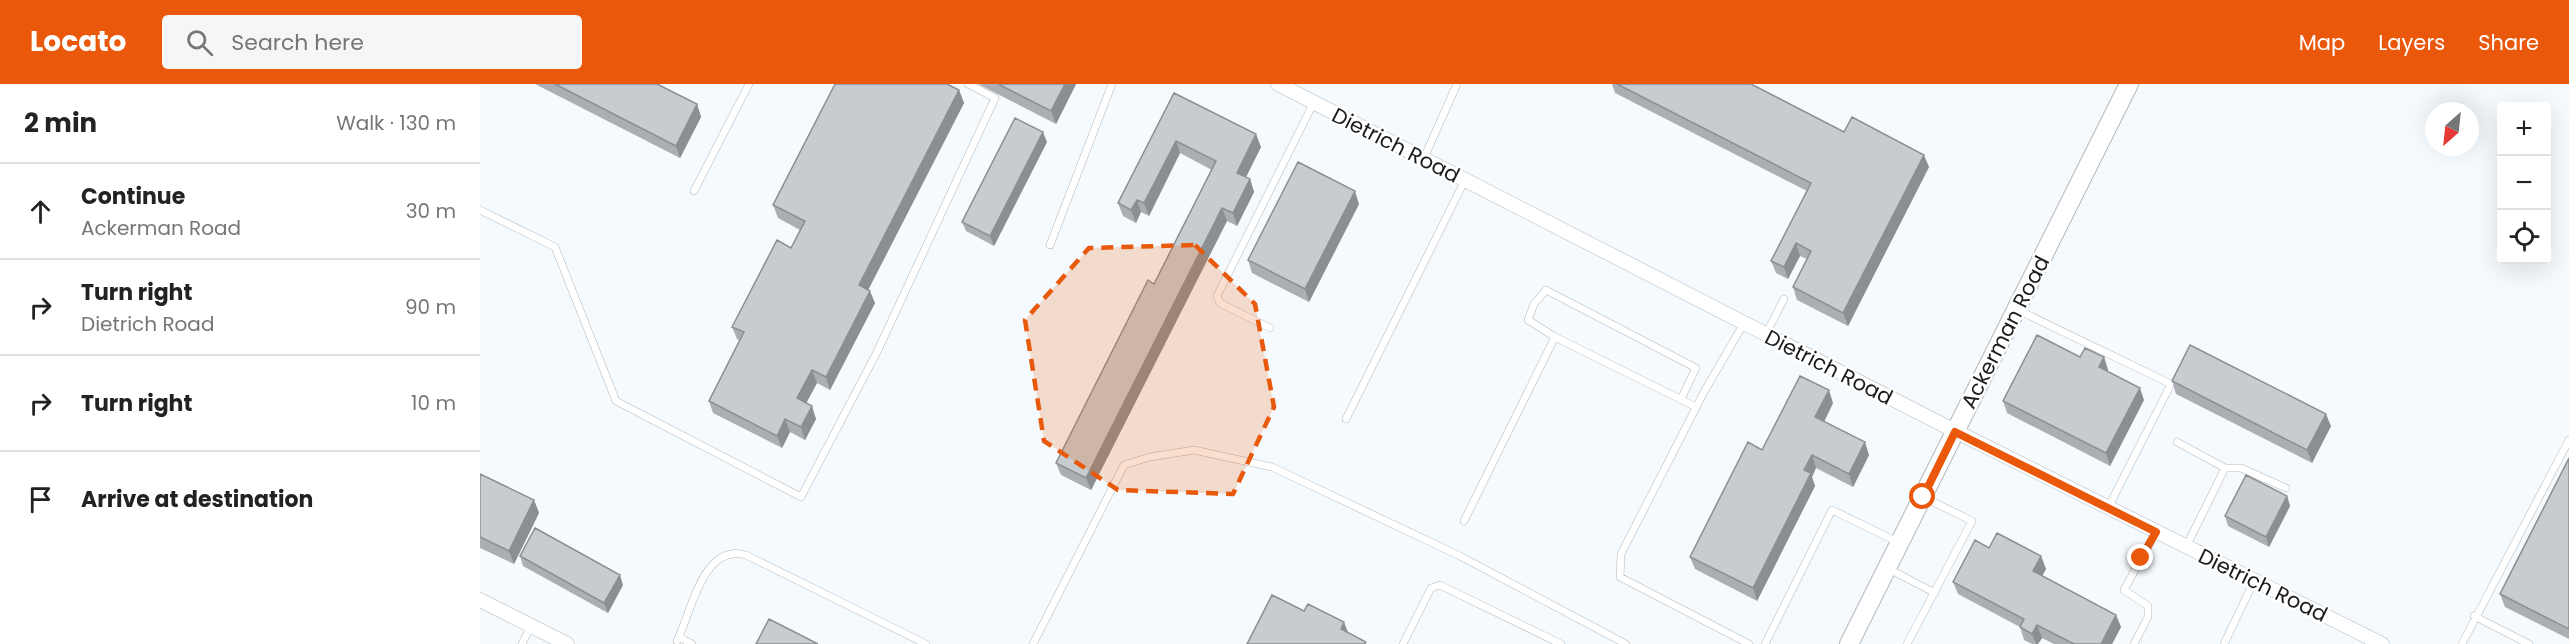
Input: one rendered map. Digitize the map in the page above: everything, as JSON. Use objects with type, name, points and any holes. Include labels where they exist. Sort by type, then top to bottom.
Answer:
[{"type":"street","name":"Ackerman Road","points":[[1850,644],[2129,84]]},
{"type":"street","name":"Dietrich Road","points":[[1287,86],[1424,159],[1955,432],[2382,644]]},
{"type":"street","points":[[480,600],[567,644]]},
{"type":"lane","points":[[694,191],[748,84]]},
{"type":"lane","points":[[480,210],[555,248],[616,402],[801,497],[877,352],[995,98],[968,84]]},
{"type":"lane","points":[[1050,245],[1113,84]]},
{"type":"lane","points":[[1424,159],[1457,84]]},
{"type":"lane","points":[[1270,328],[1220,303],[1217,296],[1314,102]]},
{"type":"lane","points":[[1346,419],[1465,180]]},
{"type":"lane","points":[[1681,399],[1696,368],[1546,290],[1534,304],[1528,320],[1555,337],[1696,407]]},
{"type":"lane","points":[[1766,334],[1784,299]]},
{"type":"lane","points":[[2017,309],[2171,384],[2108,508]]},
{"type":"lane","points":[[1744,323],[1696,407],[1621,554],[1620,577],[1749,644]]},
{"type":"lane","points":[[1464,521],[1555,337]]},
{"type":"lane","points":[[2462,644],[2474,616],[2569,440]]},
{"type":"lane","points":[[2177,442],[2225,468],[2241,468],[2286,488]]},
{"type":"lane","points":[[1034,644],[1124,465],[1150,457],[1194,450],[1272,468],[1460,556],[1626,644]]},
{"type":"lane","points":[[2186,547],[2225,468]]},
{"type":"lane","points":[[1907,644],[1972,521],[1923,497]]},
{"type":"lane","points":[[1765,644],[1832,510],[1900,543]]},
{"type":"lane","points":[[2134,644],[2148,616],[2148,606],[2124,590],[2156,532]]},
{"type":"lane","points":[[692,644],[678,639],[708,567],[723,555],[734,552],[746,555],[927,644]]},
{"type":"lane","points":[[1887,568],[1935,593]]},
{"type":"lane","points":[[2224,644],[2254,581]]},
{"type":"lane","points":[[1403,644],[1431,588],[1440,585],[1561,644]]},
{"type":"lane","points":[[2474,616],[2529,644]]},
{"type":"lane","points":[[522,644],[531,626]]},
{"type":"highlighted area","points":[[1195,245],[1255,304],[1274,407],[1233,494],[1118,490],[1044,441],[1025,320],[1089,248]]},
{"type":"building","points":[[555,84],[657,84],[697,104],[676,146]]},
{"type":"building","points":[[835,84],[947,84],[959,90],[859,285],[870,291],[826,377],[812,370],[797,398],[812,406],[801,427],[785,419],[777,436],[709,401],[744,332],[732,327],[777,240],[791,248],[805,221],[773,205]]},
{"type":"building","points":[[998,84],[1065,84],[1051,111]]},
{"type":"building","points":[[1617,84],[1751,84],[1844,132],[1852,117],[1924,155],[1843,313],[1793,287],[1811,251],[1796,243],[1784,267],[1771,261],[1811,183]]},
{"type":"building","points":[[1174,93],[1256,134],[1237,173],[1250,179],[1233,213],[1222,208],[1086,478],[1056,463],[1148,280],[1154,284],[1216,161],[1176,141],[1144,203],[1137,200],[1131,210],[1118,203]]},
{"type":"building","points":[[1015,118],[1043,132],[990,236],[962,222]]},
{"type":"building","points":[[1298,162],[1355,191],[1305,289],[1248,260]]},
{"type":"building","points":[[2037,335],[2080,357],[2085,348],[2104,357],[2099,367],[2140,388],[2106,453],[2003,401]]},
{"type":"building","points":[[2190,345],[2326,414],[2307,450],[2172,381]]},
{"type":"building","points":[[1800,376],[1829,390],[1815,417],[1865,442],[1849,474],[1812,455],[1804,470],[1811,473],[1753,588],[1690,557],[1748,442],[1762,450]]},
{"type":"building","points":[[2569,458],[2569,629],[2500,594]]},
{"type":"building","points":[[480,474],[534,500],[509,551],[480,537]]},
{"type":"building","points":[[2246,475],[2287,496],[2266,537],[2225,516]]},
{"type":"building","points":[[535,528],[620,575],[604,603],[520,556]]},
{"type":"building","points":[[1997,533],[2041,556],[2033,571],[2116,615],[2101,644],[2074,644],[2037,625],[2032,634],[2020,627],[2024,619],[1953,582],[1975,540],[1989,548]]},
{"type":"building","points":[[1272,595],[1304,611],[1308,604],[1344,622],[1341,629],[1366,642],[1365,644],[1247,644]]},
{"type":"building","points":[[769,619],[818,644],[756,644]]},
{"type":"route","points":[[1923,497],[1955,432],[2156,532],[2141,558]]}]
